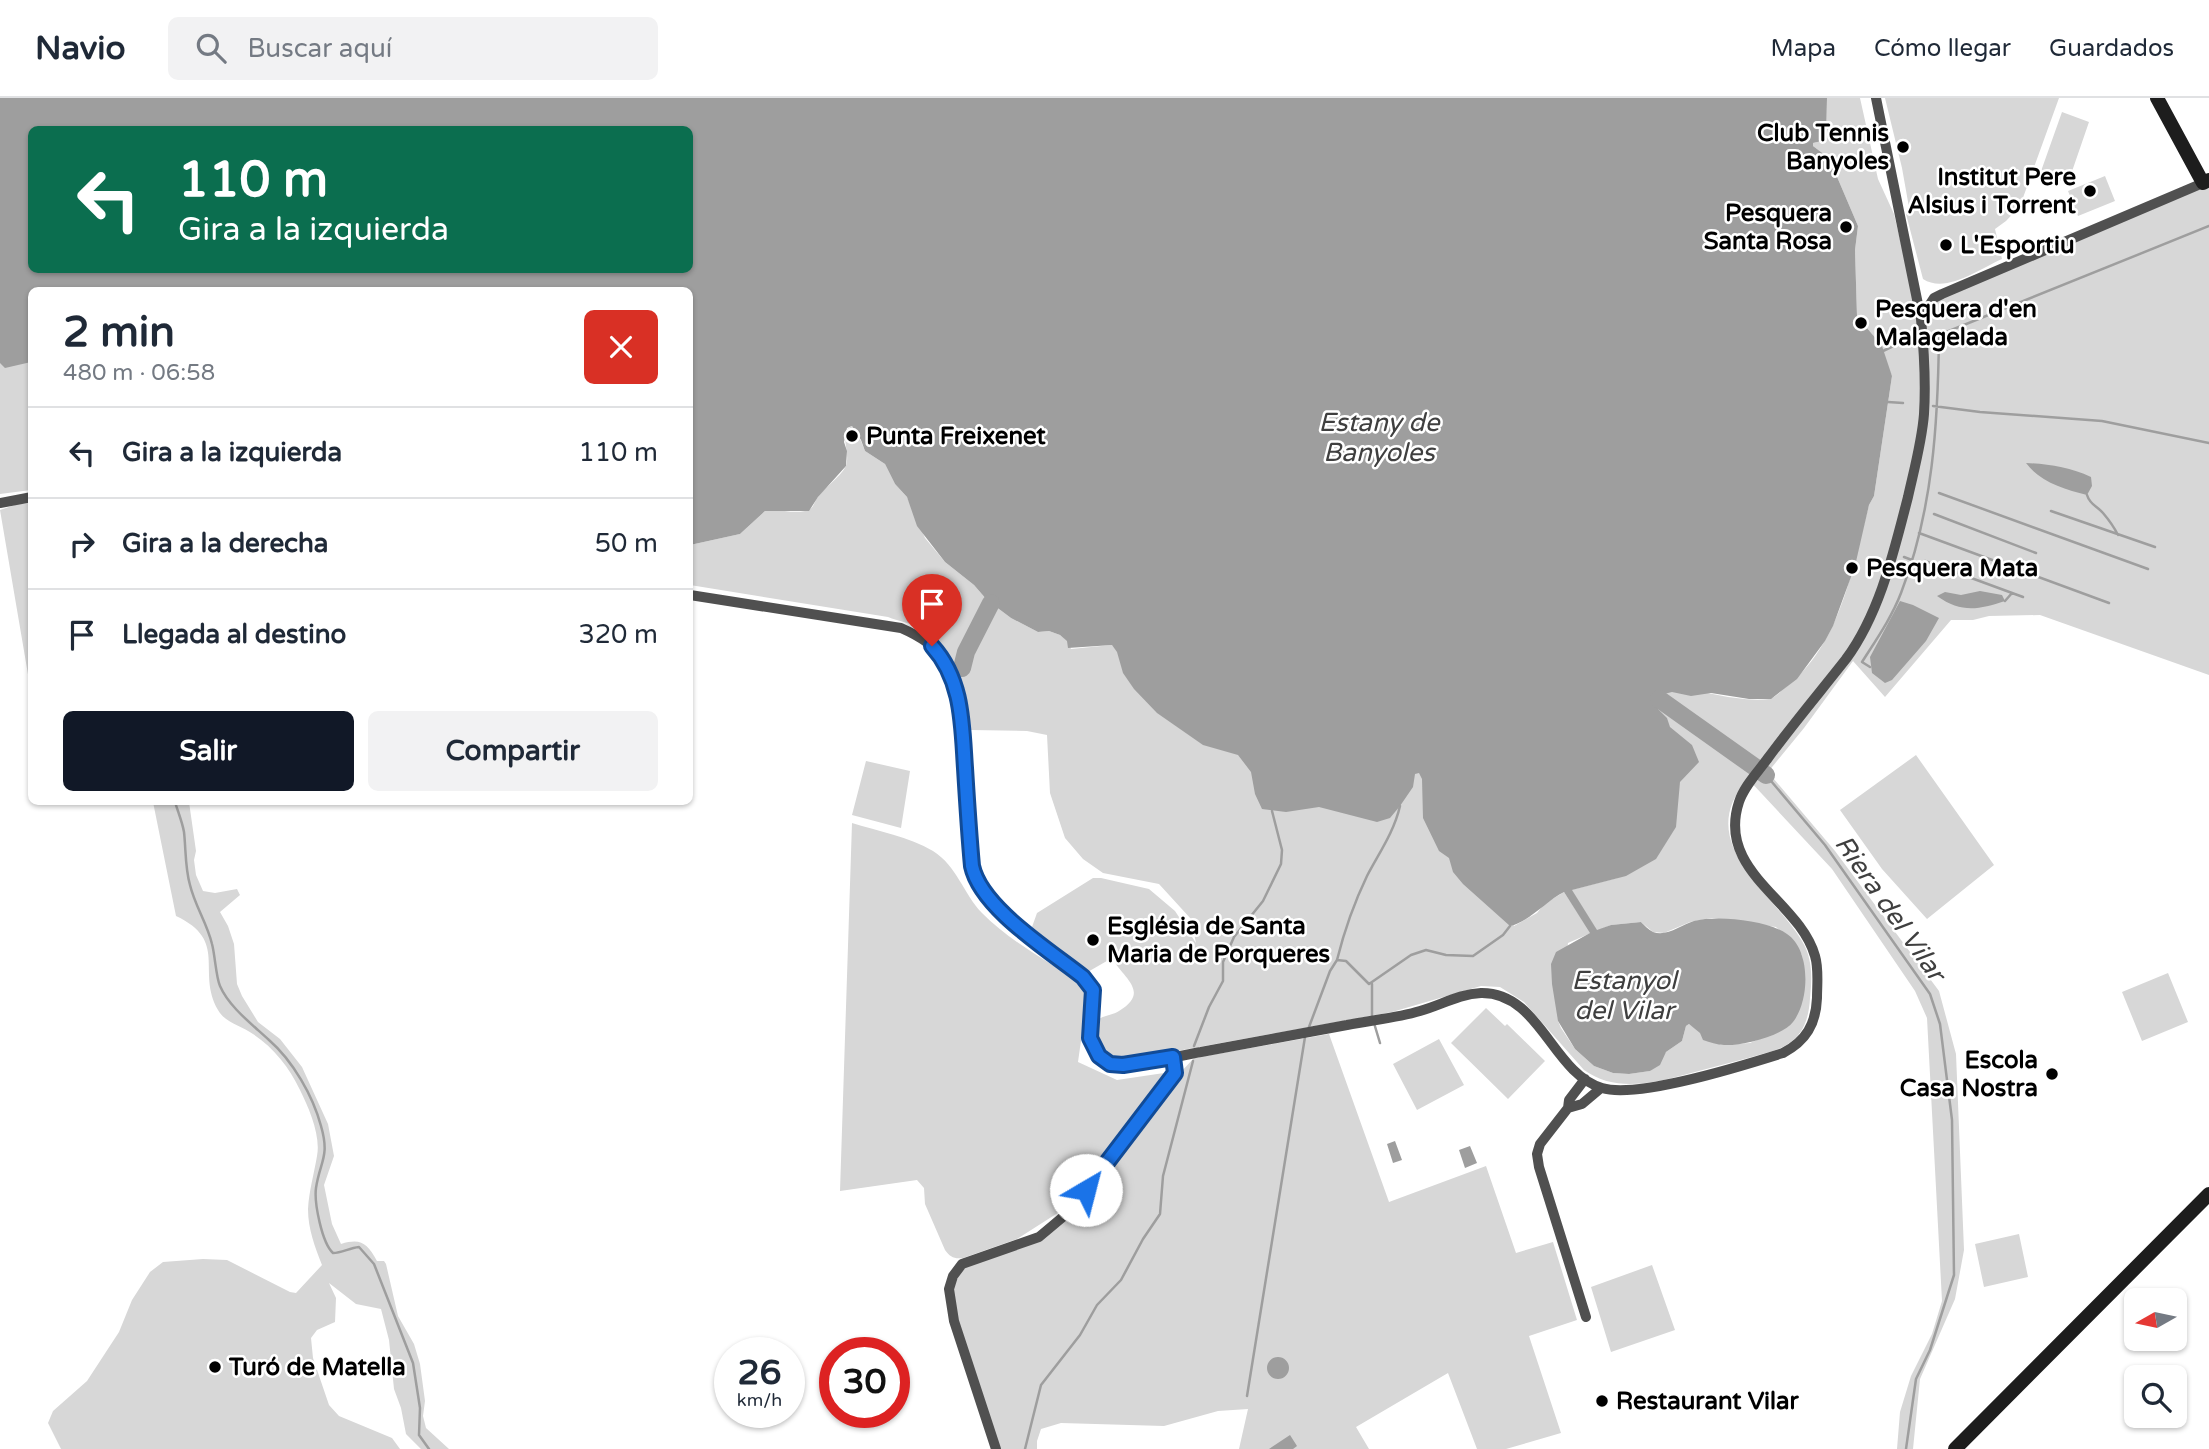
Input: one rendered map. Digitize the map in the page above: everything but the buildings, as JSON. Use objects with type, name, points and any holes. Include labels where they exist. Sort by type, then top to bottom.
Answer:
[{"type":"main road","points":[[2157,98],[2206,181]]},
{"type":"main road","points":[[1955,1449],[2209,1194]]},
{"type":"street","points":[[693,595],[901,628],[932,646],[942,657],[951,674],[960,706],[972,866],[978,884],[1001,912],[1091,986],[1094,996],[1090,1038],[1099,1056],[1110,1064],[1123,1065],[1173,1057],[1408,1014],[1468,994],[1486,993],[1503,996],[1515,1003],[1585,1079],[1601,1088],[1620,1090],[1666,1084],[1772,1057],[1797,1045],[1813,1023],[1818,972],[1812,947],[1801,929],[1751,870],[1737,845],[1735,828],[1738,805],[1770,755],[1849,655],[1860,637],[1881,590],[1898,536],[1924,418],[1921,319],[1876,98]]},
{"type":"street","points":[[1921,319],[1934,298],[1942,293],[2206,181]]},
{"type":"street","points":[[1914,282],[1921,289],[1942,293]]},
{"type":"street","points":[[0,503],[28,498]]},
{"type":"street","points":[[996,1449],[954,1321],[949,1289],[953,1276],[962,1264],[1039,1237],[1070,1211],[1175,1073],[1173,1057]]},
{"type":"street","points":[[1585,1079],[1569,1100],[1568,1108],[1540,1144],[1536,1154],[1586,1317]]},
{"type":"street","points":[[1568,1108],[1582,1104],[1601,1088]]},
{"type":"shaded area","points":[[1827,98],[1860,98],[1878,179],[1894,214],[1916,307],[2209,183],[2209,675],[2040,615],[1951,620],[1885,697],[1853,661],[1768,772],[1835,851],[1939,991],[1956,1054],[1964,1250],[1955,1299],[1920,1379],[1913,1449],[1897,1449],[1900,1412],[1911,1376],[1932,1334],[1942,1301],[1927,1018],[1915,991],[1832,869],[1748,779],[1733,802],[1728,824],[1732,845],[1757,885],[1802,941],[1811,969],[1805,1024],[1793,1040],[1779,1049],[1664,1080],[1640,1084],[1606,1081],[1584,1070],[1524,1002],[1500,987],[1481,986],[1392,1012],[1144,1057],[1124,1058],[1105,1053],[1099,1048],[1095,1041],[1095,1031],[1099,1019],[1117,1012],[1133,998],[1132,985],[1112,958],[1086,973],[1032,927],[1037,913],[1093,878],[1101,878],[1149,889],[1175,911],[1196,943],[1191,919],[1159,884],[1103,873],[1083,859],[1065,838],[1050,793],[1047,735],[1027,731],[971,730],[962,687],[950,659],[932,637],[916,626],[888,617],[693,585],[693,544],[740,534],[765,511],[800,512],[811,509],[819,495],[846,466],[846,434],[847,429],[852,426],[865,451],[885,464],[895,484],[907,497],[925,538],[945,562],[1011,618],[1038,632],[1049,631],[1060,635],[1068,641],[1071,649],[1112,645],[1420,765],[1514,926],[1537,913],[1544,904],[1564,892],[1591,933],[1568,943],[1558,1021],[1575,1049],[1594,1066],[1613,1073],[1650,1071],[1666,1052],[1682,1041],[1689,1024],[1721,1045],[1750,1043],[1787,1027],[1805,981],[1802,955],[1776,927],[1712,918],[1690,922],[1664,933],[1653,932],[1641,922],[1611,925],[1597,931],[1571,890],[1617,878],[1652,713],[1663,683],[1731,697],[1769,699],[1805,669],[1820,649],[1842,604],[1869,505],[1874,496],[1892,376],[1872,334],[1857,316],[1855,250],[1858,226],[1829,158],[1813,146],[1813,143],[1826,140]]},
{"type":"shaded area","points":[[1885,98],[2059,98],[2020,206],[1995,229],[2002,259],[1952,282],[1932,283],[1923,279],[1906,214],[1910,213],[1902,168]]},
{"type":"shaded area","points":[[2062,112],[2089,122],[2068,183],[2040,174]]},
{"type":"shaded area","points":[[2105,176],[2115,201],[2078,216],[2068,191]]},
{"type":"shaded area","points":[[0,312],[28,323],[28,490],[0,494]]},
{"type":"shaded area","points":[[28,503],[28,674],[0,510]]},
{"type":"shaded area","points":[[1916,755],[1994,865],[1927,919],[1882,869],[1840,810]]},
{"type":"shaded area","points":[[866,761],[910,771],[901,828],[852,815]]},
{"type":"shaded area","points":[[154,805],[189,805],[196,851],[196,875],[203,891],[215,893],[237,889],[240,895],[220,912],[234,944],[237,984],[258,1022],[280,1039],[302,1067],[328,1124],[334,1156],[324,1185],[332,1224],[341,1244],[359,1242],[370,1250],[377,1261],[384,1261],[386,1264],[398,1316],[414,1344],[420,1364],[426,1428],[449,1449],[421,1449],[406,1434],[394,1389],[389,1340],[381,1309],[356,1304],[329,1283],[336,1298],[335,1322],[317,1330],[311,1338],[313,1358],[329,1405],[339,1416],[392,1438],[400,1449],[61,1449],[48,1423],[53,1411],[87,1381],[119,1332],[132,1300],[150,1272],[163,1262],[227,1260],[296,1293],[322,1265],[312,1238],[308,1216],[318,1148],[316,1131],[300,1090],[280,1059],[261,1039],[229,1021],[218,1010],[212,996],[207,946],[192,926],[176,916]]},
{"type":"shaded area","points":[[852,823],[904,838],[933,851],[948,864],[975,905],[994,924],[1018,943],[1082,984],[1088,991],[1078,1062],[1117,1080],[1164,1073],[1064,1209],[1017,1239],[963,1258],[953,1257],[945,1250],[925,1204],[924,1188],[917,1180],[840,1191]]},
{"type":"shaded area","points":[[2168,973],[2188,1022],[2142,1041],[2122,992]]},
{"type":"shaded area","points":[[1486,1008],[1505,1026],[1507,1024],[1545,1061],[1508,1099],[1451,1043]]},
{"type":"shaded area","points":[[1329,1034],[1389,1202],[1486,1166],[1516,1253],[1553,1242],[1577,1320],[1529,1336],[1561,1433],[1506,1449],[1477,1449],[1448,1373],[1356,1427],[1369,1449],[1239,1449],[1248,1409],[1218,1411],[1164,1426],[1061,1423],[1041,1429],[1037,1449],[999,1449],[958,1320],[953,1289],[956,1277],[965,1267],[1041,1240],[1194,1058]]},
{"type":"shaded area","points":[[1439,1039],[1464,1085],[1417,1110],[1393,1064]]},
{"type":"shaded area","points":[[2019,1234],[2028,1277],[1984,1287],[1975,1244]]},
{"type":"shaded area","points":[[1652,1265],[1675,1330],[1611,1352],[1591,1287]]},
{"type":"water","name":"Estany de Banyoles","points":[[0,98],[1827,98],[1826,140],[1813,143],[1813,146],[1829,158],[1858,226],[1855,250],[1857,316],[1882,346],[1892,376],[1874,496],[1869,505],[1855,566],[1825,641],[1797,679],[1771,699],[1749,699],[1711,693],[1691,696],[1672,692],[1664,694],[1658,703],[1658,709],[1667,718],[1670,727],[1692,745],[1699,762],[1680,782],[1676,827],[1656,859],[1626,876],[1572,890],[1597,930],[1611,925],[1641,922],[1653,932],[1663,933],[1704,919],[1742,920],[1778,929],[1795,941],[1804,963],[1805,989],[1799,1013],[1788,1027],[1780,1032],[1732,1045],[1703,1040],[1700,1033],[1689,1024],[1682,1041],[1666,1052],[1660,1065],[1650,1071],[1613,1073],[1594,1066],[1575,1049],[1558,1021],[1551,964],[1556,952],[1590,933],[1564,892],[1524,920],[1510,926],[1463,884],[1453,872],[1449,858],[1439,851],[1423,818],[1422,779],[1419,773],[1415,774],[1413,787],[1390,818],[1377,822],[1319,807],[1286,812],[1262,809],[1255,794],[1251,772],[1238,755],[1203,745],[1157,713],[1123,673],[1112,645],[1068,648],[1067,641],[1060,635],[1049,631],[1038,632],[1011,618],[945,562],[917,526],[907,497],[895,484],[885,464],[865,451],[852,426],[847,428],[844,442],[847,451],[846,466],[809,511],[765,511],[740,534],[693,544],[693,287],[28,287],[28,363],[5,368],[0,363]]},
{"type":"water","points":[[2026,463],[2075,471],[2091,477],[2092,486],[2087,495],[2061,487],[2045,480]]},
{"type":"water","points":[[1980,591],[2002,595],[2005,601],[1970,608],[1954,605],[1937,596],[1945,592],[1961,595]]},
{"type":"water","points":[[1900,601],[1939,618],[1926,641],[1892,680],[1885,683],[1872,673],[1870,657]]},
{"type":"water","points":[[1395,1141],[1402,1160],[1393,1163],[1387,1144]]},
{"type":"water","points":[[1470,1146],[1477,1163],[1465,1168],[1459,1150]]},
{"type":"water","points":[[1278,1357],[1286,1360],[1289,1368],[1286,1376],[1278,1379],[1270,1376],[1267,1368],[1270,1360]]},
{"type":"water","points":[[1290,1435],[1297,1446],[1293,1449],[1269,1449]]},
{"type":"waterway","points":[[1930,336],[1939,335],[2209,226]]},
{"type":"waterway","points":[[1870,667],[1862,662],[1897,602],[1912,562],[1927,498],[1935,433],[1939,335]]},
{"type":"waterway","points":[[1883,351],[1906,340]]},
{"type":"waterway","points":[[1888,402],[1903,403]]},
{"type":"waterway","points":[[1933,406],[2102,421],[2209,443]]},
{"type":"waterway","points":[[1939,493],[2148,569]]},
{"type":"waterway","points":[[2087,495],[2118,535]]},
{"type":"waterway","points":[[2051,511],[2155,547]]},
{"type":"waterway","points":[[1934,514],[2036,553]]},
{"type":"waterway","points":[[1919,533],[2109,603]]},
{"type":"waterway","points":[[1904,557],[1912,560]]},
{"type":"waterway","points":[[1925,561],[2023,597]]},
{"type":"waterway","points":[[2005,601],[2012,593]]},
{"type":"waterway","points":[[962,668],[966,652],[991,603]]},
{"type":"waterway","points":[[1659,699],[1766,775]]},
{"type":"waterway","name":"Riera del Vilar","points":[[1766,775],[1825,845],[1930,994],[1940,1024],[1952,1120],[1954,1275],[1930,1350],[1916,1379],[1906,1449]]},
{"type":"waterway","points":[[176,805],[184,832],[188,879],[210,936],[220,986],[235,1008],[286,1058],[313,1103],[325,1145],[316,1188],[322,1232],[333,1253],[359,1247],[374,1264],[413,1363],[420,1408],[419,1435],[429,1449]]},
{"type":"waterway","points":[[1337,960],[1358,897],[1390,834],[1400,806]]},
{"type":"waterway","points":[[1194,1046],[1209,1007],[1223,981],[1223,962],[1234,937],[1263,901],[1281,864],[1282,850],[1272,811]]},
{"type":"waterway","points":[[1309,1027],[1330,971],[1337,960],[1346,961],[1369,984],[1411,955],[1426,950],[1446,955],[1473,956],[1503,935],[1510,926]]},
{"type":"waterway","points":[[1372,984],[1372,1016]]},
{"type":"waterway","points":[[1374,1023],[1380,1043]]},
{"type":"waterway","points":[[1247,1396],[1305,1037]]},
{"type":"waterway","points":[[1025,1449],[1041,1385],[1080,1335],[1097,1305],[1121,1280],[1160,1214],[1163,1176],[1193,1061]]},
{"type":"place","name":"Club Tennis Banyoles","points":[[1903,147]]},
{"type":"place","name":"Institut Pere Alsius i Torrent","points":[[2090,191]]},
{"type":"place","name":"Pesquera Santa Rosa","points":[[1846,227]]},
{"type":"place","name":"L'Esportiu","points":[[1946,245]]},
{"type":"place","name":"Pesquera d'en Malagelada","points":[[1861,323]]},
{"type":"place","name":"Punta Freixenet","points":[[852,436]]},
{"type":"place","name":"Pesquera Mata","points":[[1852,568]]},
{"type":"place","name":"Església de Santa Maria de Porqueres","points":[[1093,940]]},
{"type":"place","name":"Escola Casa Nostra","points":[[2052,1074]]},
{"type":"place","name":"Turó de Matella","points":[[215,1367]]},
{"type":"place","name":"Restaurant Vilar","points":[[1602,1401]]},
{"type":"route","points":[[932,646],[942,657],[957,690],[963,731],[972,866],[978,884],[1001,912],[1091,986],[1094,996],[1090,1038],[1099,1056],[1110,1064],[1123,1065],[1173,1057],[1175,1073],[1086,1190]]},
{"type":"water label","name":"Estanyol del Vilar","points":[[1624,995]]}]
